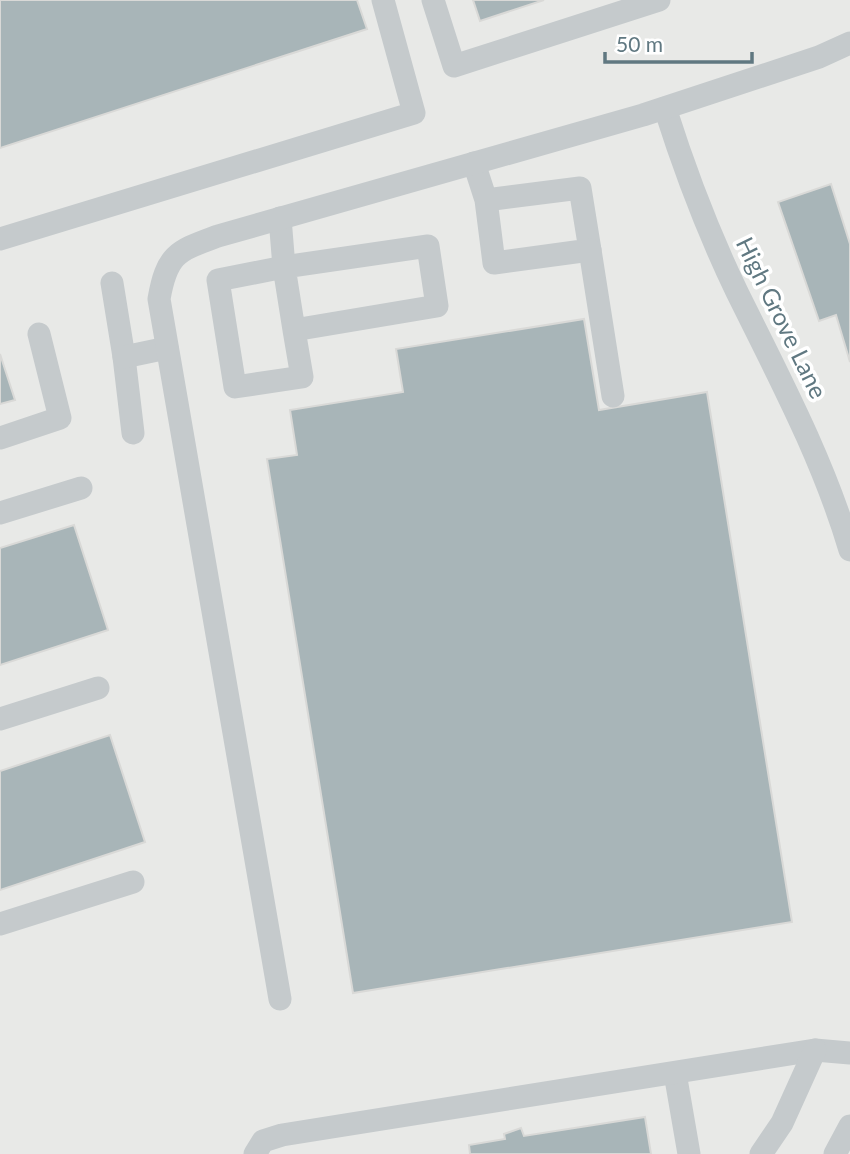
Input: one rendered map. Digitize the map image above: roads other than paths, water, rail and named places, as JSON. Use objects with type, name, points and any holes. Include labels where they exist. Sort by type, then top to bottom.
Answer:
[{"type":"street","points":[[0,239],[414,113],[383,0]]},
{"type":"street","points":[[433,0],[454,66],[659,0]]},
{"type":"street","points":[[280,999],[159,299],[163,274],[181,250],[218,236],[665,108],[820,57],[850,43]]},
{"type":"street","points":[[820,57],[850,58]]},
{"type":"street","name":"High Grove Lane","points":[[665,108],[706,222],[819,460],[850,550]]},
{"type":"street","points":[[474,163],[486,200],[494,262],[590,250]]},
{"type":"street","points":[[486,200],[580,188],[613,396]]},
{"type":"street","points":[[280,219],[284,267],[294,330],[302,377],[235,387],[218,280],[284,267],[428,246],[437,306],[294,330]]},
{"type":"street","points":[[111,283],[124,357],[133,433]]},
{"type":"street","points":[[0,438],[60,418],[39,334]]},
{"type":"street","points":[[124,357],[167,348]]},
{"type":"street","points":[[0,513],[81,488]]},
{"type":"street","points":[[0,719],[98,688]]},
{"type":"street","points":[[0,925],[133,882]]},
{"type":"street","points":[[256,1154],[263,1140],[282,1135],[815,1050],[850,1053]]},
{"type":"street","points":[[761,1154],[782,1123],[815,1050]]},
{"type":"street","points":[[675,1073],[689,1154]]},
{"type":"street","points":[[835,1154],[850,1126]]}]
